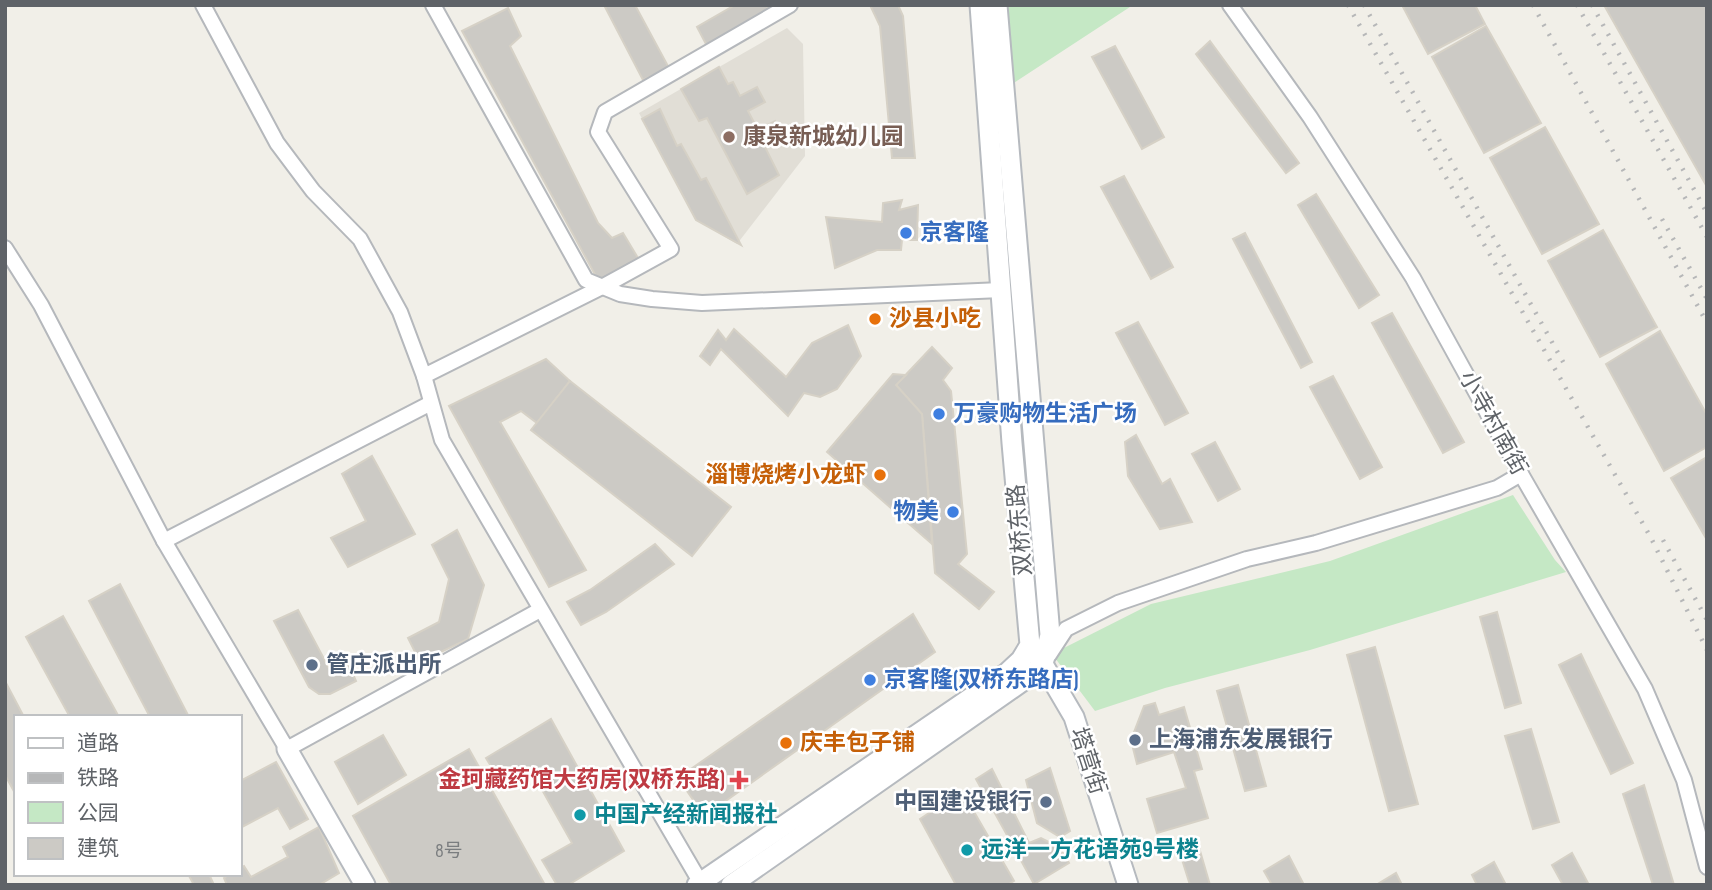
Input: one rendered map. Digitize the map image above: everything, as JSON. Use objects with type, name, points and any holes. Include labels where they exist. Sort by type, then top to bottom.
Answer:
[{"type":"street","points":[[203,5],[277,143],[313,191],[360,239],[400,312],[424,376],[442,440],[700,884],[1007,673],[1021,660],[1030,645]]},
{"type":"street","points":[[433,5],[586,280],[620,294],[702,303],[1001,290]]},
{"type":"street","points":[[424,376],[603,287],[671,249],[598,132],[605,112],[790,5]]},
{"type":"street","name":"双桥东路","points":[[980,5],[1012,443],[1030,645]]},
{"type":"street","name":"双桥东路","points":[[997,5],[1050,635],[1043,664]]},
{"type":"street","name":"小寺村南街","points":[[1230,5],[1310,117],[1413,278],[1521,474],[1645,689],[1684,780],[1707,867]]},
{"type":"street","points":[[5,248],[41,304],[164,541],[365,885]]},
{"type":"street","points":[[164,541],[431,403]]},
{"type":"street","points":[[731,885],[981,712],[1043,664],[1066,629],[1118,603],[1247,559],[1316,543],[1497,488],[1521,474]]},
{"type":"street","points":[[287,749],[540,610]]},
{"type":"street","name":"塔营街","points":[[1030,645],[1074,717],[1128,885]]},
{"type":"shaded area","name":"康泉新城幼儿园","points":[[787,28],[803,44],[805,156],[737,244],[696,220],[639,113]]},
{"type":"green space","points":[[998,5],[1133,5],[1003,90]]},
{"type":"green space","points":[[1513,495],[1555,560],[1566,572],[1310,650],[1165,688],[1095,711],[1052,654],[1151,604],[1330,561]]},
{"type":"building","points":[[604,5],[635,5],[669,68],[643,80]]},
{"type":"building","points":[[735,5],[766,5],[771,13],[708,48],[697,27]]},
{"type":"building","points":[[870,5],[898,5],[903,16],[915,158],[892,158],[880,26]]},
{"type":"building","points":[[1402,5],[1475,5],[1485,24],[1428,54]]},
{"type":"building","points":[[1604,5],[1707,5],[1707,187]]},
{"type":"building","points":[[508,8],[521,36],[510,46],[598,223],[612,238],[623,233],[638,258],[598,280],[462,31]]},
{"type":"building","points":[[1486,26],[1541,123],[1484,153],[1432,57]]},
{"type":"building","points":[[1210,41],[1299,163],[1286,173],[1196,54]]},
{"type":"building","points":[[1115,46],[1164,137],[1142,149],[1092,57]]},
{"type":"building","points":[[719,67],[728,84],[733,82],[740,96],[757,87],[765,102],[748,111],[758,130],[775,121],[782,135],[764,145],[779,175],[747,194],[707,118],[699,121],[681,89]]},
{"type":"building","points":[[660,109],[677,146],[681,144],[701,180],[706,178],[741,245],[696,220],[642,119]]},
{"type":"building","points":[[1545,127],[1599,224],[1542,254],[1490,158]]},
{"type":"building","points":[[1124,176],[1173,267],[1151,279],[1101,187]]},
{"type":"building","points":[[1316,194],[1379,295],[1359,308],[1298,205]]},
{"type":"building","points":[[902,200],[899,210],[918,205],[917,240],[902,240],[901,250],[877,250],[835,268],[826,217],[882,222],[883,203]]},
{"type":"building","points":[[1603,230],[1657,327],[1600,357],[1548,261]]},
{"type":"building","points":[[1245,233],[1312,362],[1301,368],[1233,239]]},
{"type":"building","points":[[1392,313],[1464,442],[1443,453],[1372,323]]},
{"type":"building","points":[[1138,322],[1188,413],[1165,425],[1116,333]]},
{"type":"building","points":[[848,325],[861,356],[837,389],[820,397],[804,393],[788,416],[721,349],[710,365],[700,356],[718,330],[726,340],[734,329],[786,377],[812,343]]},
{"type":"building","points":[[1660,331],[1707,415],[1707,447],[1664,471],[1606,364]]},
{"type":"building","points":[[932,347],[952,368],[943,380],[951,391],[967,554],[958,564],[994,592],[979,609],[935,573],[922,414],[896,385]]},
{"type":"building","points":[[546,359],[570,381],[537,423],[521,411],[500,422],[586,570],[549,587],[449,406]]},
{"type":"building","points":[[893,374],[906,375],[896,385],[922,414],[932,544],[827,452]]},
{"type":"building","points":[[1333,376],[1382,467],[1360,479],[1310,387]]},
{"type":"building","points":[[570,381],[731,507],[692,556],[531,430]]},
{"type":"building","points":[[1136,435],[1162,484],[1170,479],[1192,522],[1160,529],[1128,476],[1125,442]]},
{"type":"building","points":[[1215,442],[1240,489],[1218,501],[1192,454]]},
{"type":"building","points":[[372,456],[415,534],[348,567],[331,538],[366,521],[342,474]]},
{"type":"building","points":[[1707,457],[1707,540],[1671,478]]},
{"type":"building","points":[[457,530],[484,585],[468,639],[420,662],[408,638],[439,622],[449,579],[432,545]]},
{"type":"building","points":[[655,544],[674,564],[606,612],[581,625],[567,602],[590,590]]},
{"type":"building","points":[[120,584],[188,715],[149,715],[89,601]]},
{"type":"building","points":[[298,610],[332,674],[349,665],[356,681],[330,694],[319,694],[309,687],[274,621]]},
{"type":"building","points":[[1497,612],[1521,703],[1505,708],[1480,617]]},
{"type":"building","points":[[913,614],[935,652],[720,805],[696,804],[678,778]]},
{"type":"building","points":[[63,616],[118,715],[69,715],[26,637]]},
{"type":"building","points":[[1375,647],[1418,804],[1389,811],[1347,655]]},
{"type":"building","points":[[1581,654],[1633,763],[1611,774],[1559,665]]},
{"type":"building","points":[[5,681],[23,715],[14,715],[14,791],[5,775]]},
{"type":"building","points":[[1238,685],[1266,786],[1245,791],[1217,691]]},
{"type":"building","points":[[1155,703],[1159,715],[1184,707],[1202,769],[1194,771],[1208,818],[1157,833],[1147,799],[1186,788],[1174,752],[1137,764],[1131,740],[1144,706]]},
{"type":"building","name":"中国产经新闻报社","points":[[551,719],[624,851],[568,885],[557,885],[542,860],[572,843],[532,772],[503,786],[486,758]]},
{"type":"building","points":[[1531,729],[1559,822],[1533,829],[1505,736]]},
{"type":"building","points":[[383,735],[406,775],[358,804],[335,762]]},
{"type":"building","points":[[469,749],[545,885],[391,885],[353,816]]},
{"type":"building","points":[[276,762],[308,819],[290,829],[278,808],[242,827],[242,780]]},
{"type":"building","name":"中国建设银行","points":[[1050,768],[1070,831],[1060,837],[1037,823],[1026,780]]},
{"type":"building","points":[[992,769],[1029,843],[1041,838],[1059,847],[1069,863],[1034,884],[976,779]]},
{"type":"building","points":[[1644,785],[1674,885],[1653,885],[1623,794]]},
{"type":"building","name":"远洋一方花语苑9号楼","points":[[962,791],[1014,881],[1007,885],[956,885],[920,819]]},
{"type":"building","points":[[319,827],[339,873],[319,885],[227,885],[224,878],[242,876],[244,866],[251,877],[288,857],[283,847]]},
{"type":"building","points":[[1198,844],[1210,885],[1190,885],[1179,850]]},
{"type":"building","points":[[1572,853],[1589,885],[1563,885],[1552,865]]},
{"type":"building","points":[[1289,856],[1304,885],[1272,885],[1264,871]]},
{"type":"building","points":[[1494,862],[1506,885],[1477,885],[1472,875]]},
{"type":"building","points":[[1396,873],[1402,885],[1376,885]]},
{"type":"building","points":[[189,876],[210,876],[214,885],[194,885]]},
{"type":"railway","points":[[1348,5],[1651,538],[1707,650]]},
{"type":"railway","points":[[1364,5],[1567,369]]},
{"type":"railway","points":[[1533,5],[1707,323]]},
{"type":"railway","points":[[1577,5],[1707,237]]},
{"type":"railway","points":[[1592,5],[1707,213]]},
{"type":"railway","points":[[1662,219],[1707,299]]},
{"type":"railway","points":[[1663,540],[1707,620]]},
{"type":"place","name":"康泉新城幼儿园","points":[[729,137]]},
{"type":"place","name":"京客隆","points":[[906,233]]},
{"type":"place","name":"沙县小吃","points":[[875,319]]},
{"type":"place","name":"万豪购物生活广场","points":[[939,414]]},
{"type":"place","name":"淄博烧烤小龙虾","points":[[880,475]]},
{"type":"place","name":"物美","points":[[953,512]]},
{"type":"place","name":"管庄派出所","points":[[312,665]]},
{"type":"place","name":"京客隆(双桥东路店)","points":[[870,680]]},
{"type":"place","name":"上海浦东发展银行","points":[[1135,740]]},
{"type":"place","name":"庆丰包子铺","points":[[786,743]]},
{"type":"place","name":"金珂藏药馆大药房(双桥东路)","points":[[739,780]]},
{"type":"place","name":"中国建设银行","points":[[1046,802]]},
{"type":"place","name":"中国产经新闻报社","points":[[580,815]]},
{"type":"place","name":"远洋一方花语苑9号楼","points":[[967,850]]}]
